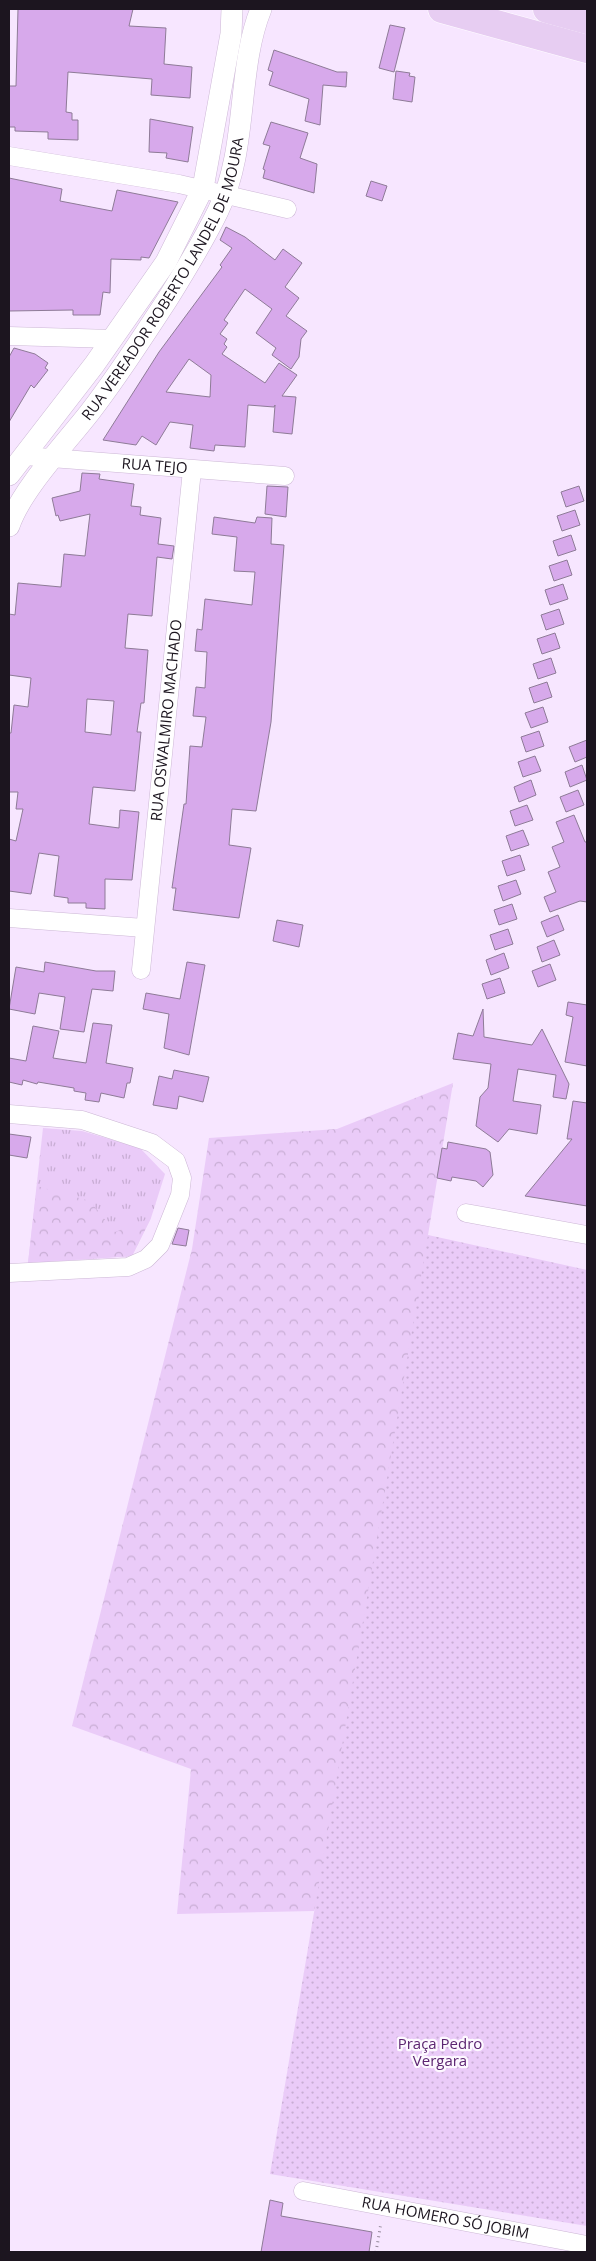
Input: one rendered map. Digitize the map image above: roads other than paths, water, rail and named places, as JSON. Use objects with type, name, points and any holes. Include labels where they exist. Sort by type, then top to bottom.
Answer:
[{"type":"main road","points":[[442,9],[587,49]]},
{"type":"main road","points":[[547,9],[587,20]]},
{"type":"street","name":"RUA VEREADOR ROBERTO LANDEL DE MOURA","points":[[9,475],[113,339],[166,262],[202,188],[231,34],[232,9]]},
{"type":"street","name":"RUA VEREADOR ROBERTO LANDEL DE MOURA","points":[[9,526],[30,488],[55,458],[130,356],[188,265],[218,210],[234,166],[248,64],[256,23],[261,9]]},
{"type":"street","points":[[9,156],[202,188],[287,208]]},
{"type":"street","points":[[9,336],[113,339]]},
{"type":"street","name":"RUA TEJO","points":[[25,456],[285,476]]},
{"type":"street","name":"RUA OSWALMIRO MACHADO","points":[[141,970],[192,470]]},
{"type":"street","points":[[9,918],[144,928]]},
{"type":"street","points":[[9,1114],[82,1120],[152,1143],[176,1161],[182,1178],[180,1195],[160,1245],[146,1260],[128,1267],[9,1273]]},
{"type":"street","points":[[466,1214],[587,1235]]},
{"type":"street","name":"RUA HOMERO SÓ JOBIM","points":[[303,2192],[587,2244]]},
{"type":"park label","name":"Praça Pedro Vergara","points":[[440,2052]]}]
